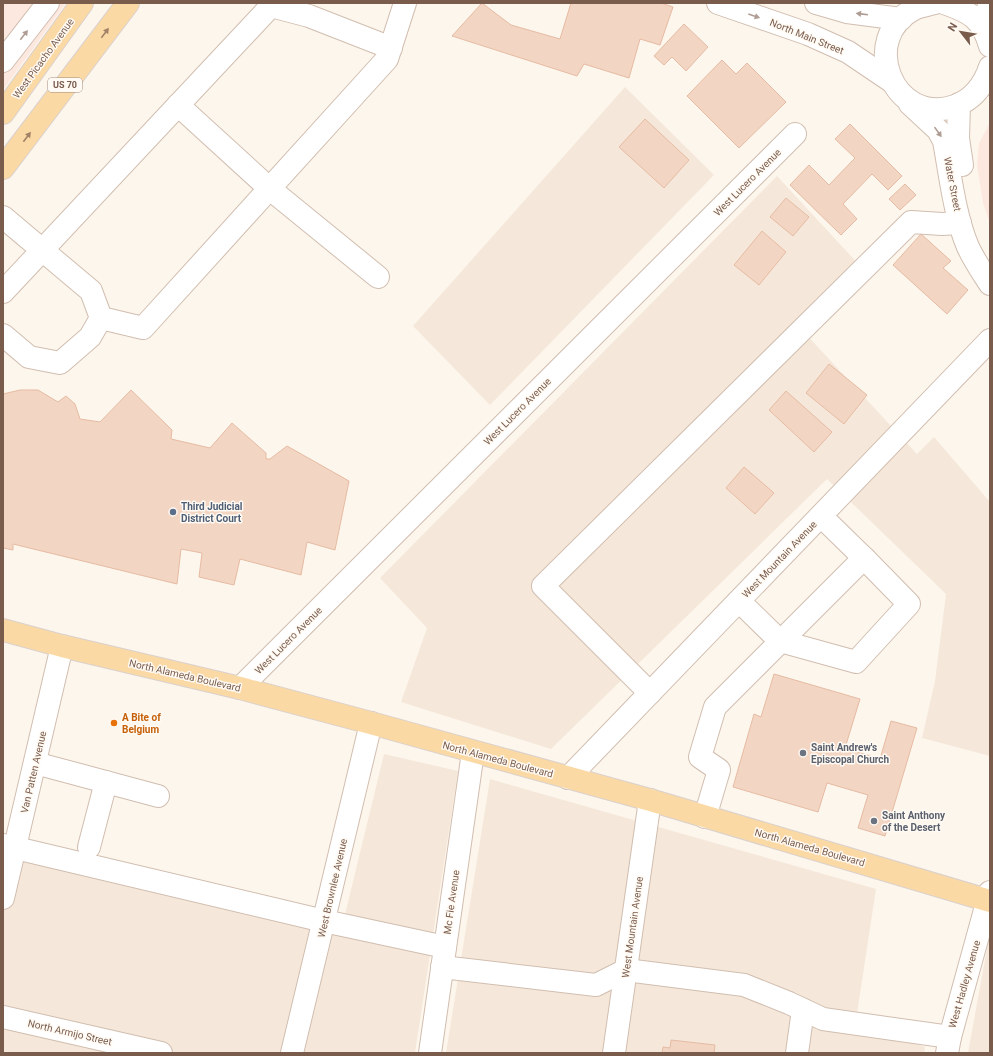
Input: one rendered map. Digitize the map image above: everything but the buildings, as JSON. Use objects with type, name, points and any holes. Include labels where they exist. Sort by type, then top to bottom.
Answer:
[{"type":"main road","name":"West Picacho Avenue","points":[[3,113],[82,3]]},
{"type":"main road","name":"US 70","points":[[3,168],[128,3]]},
{"type":"main road","name":"North Alameda Boulevard","points":[[3,630],[62,646],[240,688],[371,723],[650,800],[989,898]]},
{"type":"street","points":[[101,318],[143,328],[387,59],[405,3]]},
{"type":"street","name":"North Main Street","points":[[718,3],[808,34],[848,52],[896,88]]},
{"type":"street","points":[[816,3],[847,12],[901,19]]},
{"type":"street","points":[[935,3],[914,9],[901,19],[891,33],[886,49],[886,65],[896,88],[915,104],[931,109],[947,109],[971,101],[986,80],[990,67]]},
{"type":"street","points":[[944,3],[963,9],[976,20],[988,37]]},
{"type":"street","points":[[3,61],[43,5],[66,25]]},
{"type":"street","points":[[988,37],[987,11],[990,5]]},
{"type":"street","points":[[3,292],[271,6],[309,16],[391,48]]},
{"type":"street","name":"Water Street","points":[[896,88],[938,130],[944,141],[960,223],[968,246],[978,267],[990,284]]},
{"type":"street","name":"Water Street","points":[[971,101],[958,138],[970,213],[990,263]]},
{"type":"street","points":[[178,105],[270,189],[378,277]]},
{"type":"street","name":"West Lucero Avenue","points":[[240,688],[795,134]]},
{"type":"street","points":[[3,217],[91,291],[101,318]]},
{"type":"street","points":[[650,693],[543,586],[911,222],[942,224],[960,223]]},
{"type":"street","points":[[3,335],[29,357],[60,363],[90,337],[101,318]]},
{"type":"street","name":"West Mountain Avenue","points":[[568,778],[990,340]]},
{"type":"street","points":[[739,601],[780,641],[856,662],[909,604],[820,516]]},
{"type":"street","points":[[705,817],[719,770],[700,757],[716,707],[864,558]]},
{"type":"street","name":"Van Patten Avenue","points":[[3,898],[9,846],[35,763],[62,646]]},
{"type":"street","name":"West Brownlee Avenue","points":[[292,1053],[371,723]]},
{"type":"street","name":"Mc Fie Avenue","points":[[430,1053],[473,752]]},
{"type":"street","points":[[35,763],[158,796]]},
{"type":"street","points":[[89,847],[106,782]]},
{"type":"street","name":"West Mountain Avenue","points":[[614,1053],[650,800]]},
{"type":"street","points":[[9,846],[324,921],[444,957],[596,985],[626,970],[744,986],[823,1019],[948,1045]]},
{"type":"street","name":"West Hadley Avenue","points":[[948,1045],[989,898]]},
{"type":"street","points":[[797,1053],[803,1010]]},
{"type":"street","name":"North Armijo Street","points":[[3,1017],[161,1053]]},
{"type":"shaded area","points":[[3,3],[66,3],[3,90]]},
{"type":"shaded area","points":[[625,87],[714,175],[490,405],[413,326]]},
{"type":"shaded area","points":[[990,123],[990,223],[983,203],[977,165],[979,143]]},
{"type":"shaded area","points":[[777,176],[862,268],[803,331],[917,454],[934,437],[990,502],[990,756],[922,738],[935,681],[946,594],[827,479],[551,749],[401,702],[427,628],[380,578]]},
{"type":"shaded area","points":[[384,754],[458,771],[415,1053],[3,1053],[3,853],[340,935]]},
{"type":"shaded area","points":[[490,779],[876,889],[855,1027],[925,1047],[924,1053],[446,1053]]},
{"type":"shaded area","points":[[990,932],[990,1053],[968,1053]]},
{"type":"place","name":"Third Judicial District Court","points":[[173,512]]},
{"type":"place","name":"A Bite of Belgium","points":[[114,723]]},
{"type":"place","name":"Saint Andrew's Episcopal Church","points":[[803,753]]},
{"type":"place","name":"Saint Anthony of the Desert","points":[[874,821]]}]
